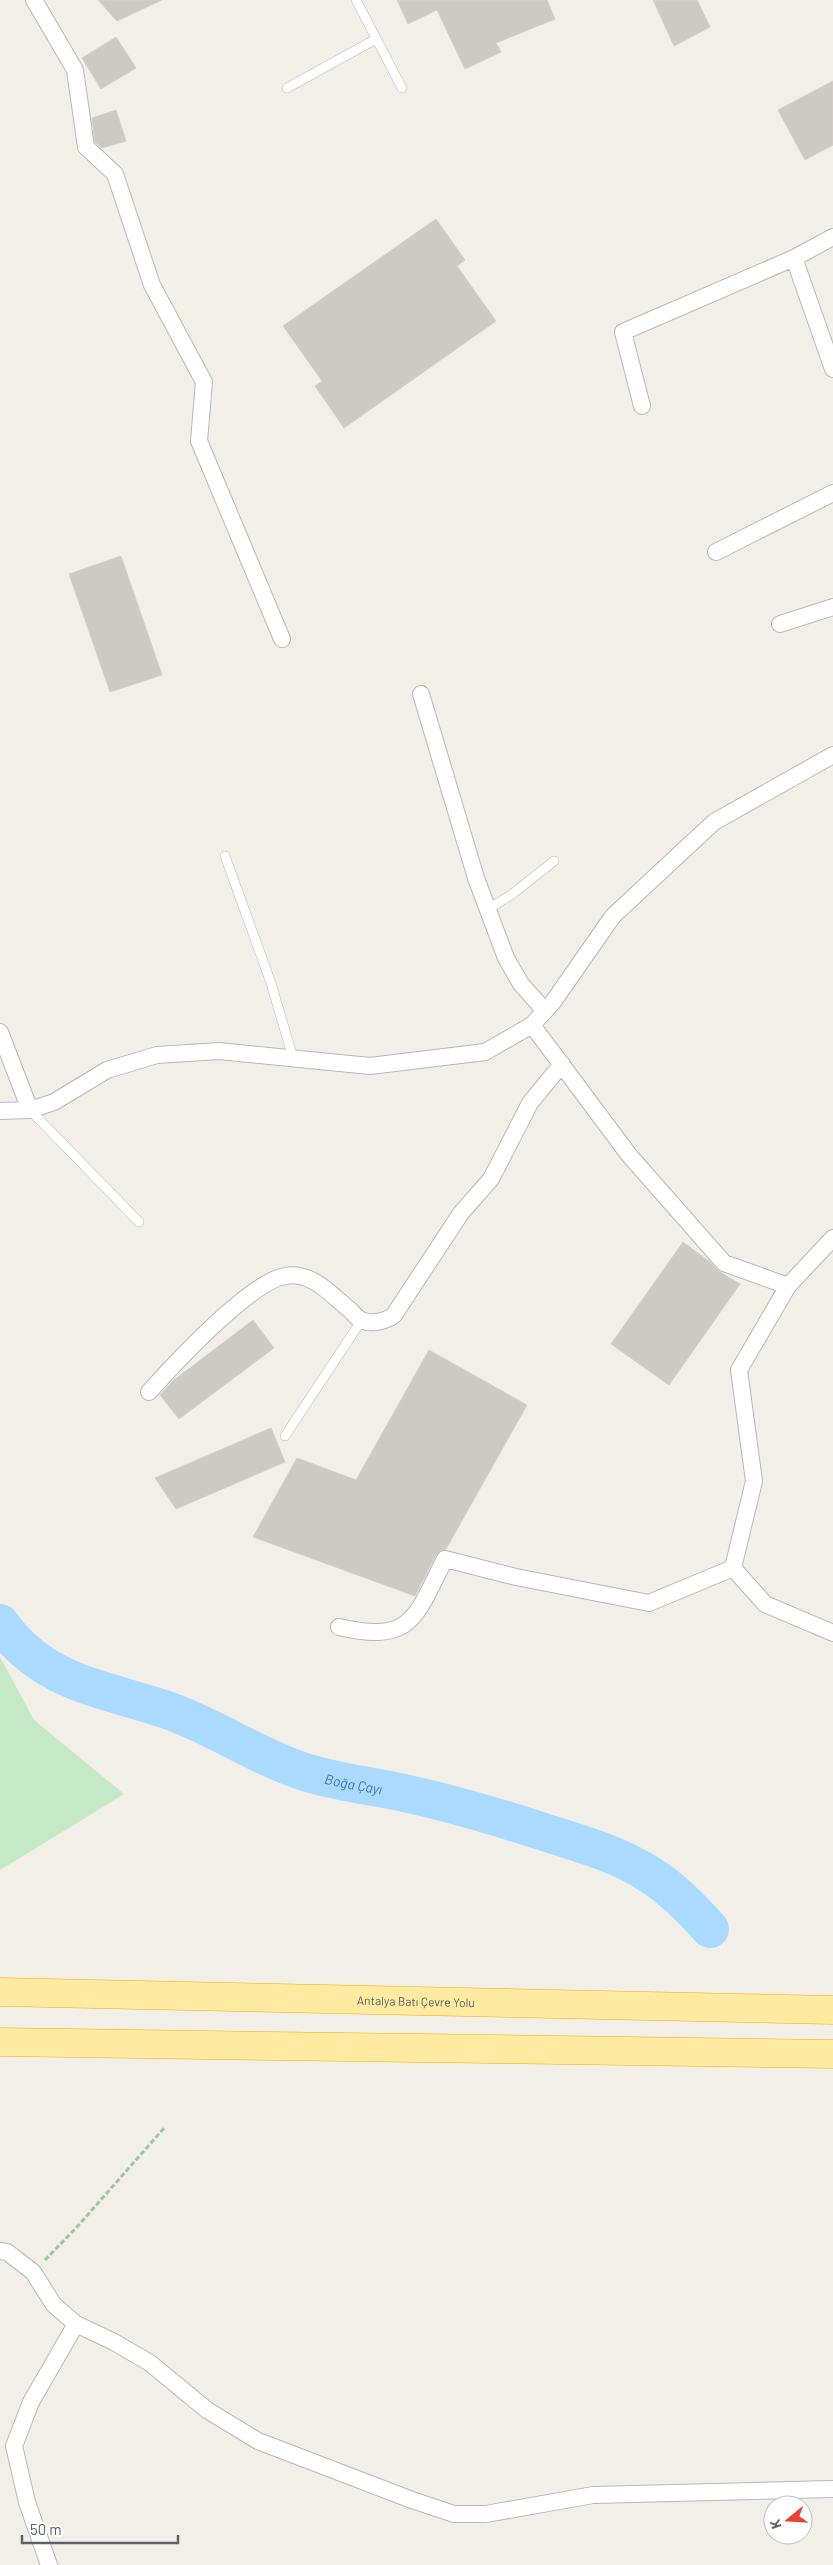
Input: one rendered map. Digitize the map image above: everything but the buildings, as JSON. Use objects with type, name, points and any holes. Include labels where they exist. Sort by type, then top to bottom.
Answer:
[{"type":"highway","name":"Antalya Batı Çevre Yolu","points":[[0,1992],[833,2010]]},
{"type":"highway","points":[[0,2042],[833,2054]]},
{"type":"street","points":[[34,0],[76,70],[86,147],[115,174],[152,285],[204,382],[199,441],[282,639]]},
{"type":"street","points":[[642,406],[623,332],[794,258],[833,237]]},
{"type":"street","points":[[794,258],[833,368]]},
{"type":"street","points":[[716,552],[833,493]]},
{"type":"street","points":[[780,624],[833,607]]},
{"type":"street","points":[[421,694],[476,878],[506,958],[521,984],[544,1011]]},
{"type":"street","points":[[0,1111],[30,1110],[54,1102],[107,1070],[157,1055],[219,1051],[370,1066],[485,1052],[532,1024],[544,1011],[613,916],[714,822],[833,755]]},
{"type":"street","points":[[532,1024],[630,1155],[724,1263],[788,1286]]},
{"type":"street","points":[[0,1032],[30,1110]]},
{"type":"street","points":[[149,1392],[179,1358],[247,1297],[280,1277],[295,1275],[316,1282],[362,1320],[380,1322],[394,1315],[461,1213],[491,1180],[530,1103],[562,1064]]},
{"type":"street","points":[[733,1568],[754,1481],[739,1370],[788,1286],[833,1238]]},
{"type":"street","points":[[339,1627],[368,1634],[387,1632],[401,1627],[412,1620],[422,1605],[445,1559],[516,1577],[649,1603],[733,1568]]},
{"type":"street","points":[[733,1568],[765,1604],[833,1633]]},
{"type":"street","points":[[0,2251],[7,2252],[33,2272],[54,2305],[76,2324],[114,2342],[150,2363],[207,2410],[258,2441],[412,2500],[454,2514],[486,2514],[593,2495],[833,2488]]},
{"type":"street","points":[[49,2565],[27,2502],[14,2446],[31,2402],[76,2324]]},
{"type":"lane","points":[[356,0],[402,88]]},
{"type":"lane","points":[[286,88],[376,39]]},
{"type":"lane","points":[[225,856],[271,983],[293,1058]]},
{"type":"lane","points":[[488,909],[511,895],[554,861]]},
{"type":"lane","points":[[30,1110],[139,1222]]},
{"type":"lane","points":[[285,1436],[362,1320]]},
{"type":"path","points":[[33,2272],[76,2228],[165,2127]]},
{"type":"green space","points":[[0,1657],[34,1720],[124,1794],[0,1870]]},
{"type":"waterway","name":"Boğa Çayı","points":[[0,1623],[17,1643],[55,1672],[97,1689],[185,1717],[290,1767],[349,1783],[410,1794],[471,1810],[577,1842],[615,1856],[652,1876],[676,1894],[710,1929]]}]
